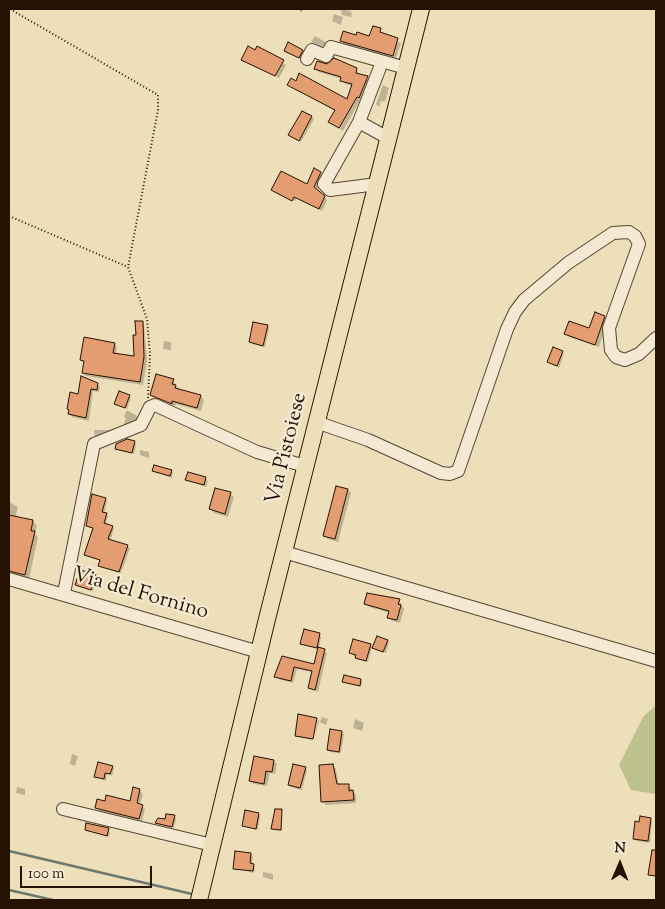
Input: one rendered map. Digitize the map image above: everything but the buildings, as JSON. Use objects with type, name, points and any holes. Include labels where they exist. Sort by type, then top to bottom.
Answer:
[{"type":"main road","name":"Via Pistoiese","points":[[199,900],[305,466],[421,9]]},
{"type":"street","points":[[307,59],[312,50],[326,56],[331,47],[406,68]]},
{"type":"street","points":[[377,184],[330,190],[324,184],[359,122],[382,62]]},
{"type":"street","points":[[359,122],[388,138]]},
{"type":"street","points":[[316,422],[368,440],[441,473],[450,474],[458,471],[504,338],[515,312],[524,300],[568,263],[612,233],[629,232],[635,236],[638,244],[609,328],[611,350],[616,357],[625,360],[639,354],[656,338]]},
{"type":"street","points":[[64,593],[94,444],[141,425],[147,410],[155,405],[257,452],[305,466]]},
{"type":"street","points":[[284,552],[656,661]]},
{"type":"street","name":"Via del Fornino","points":[[9,579],[64,593],[260,652]]},
{"type":"street","points":[[63,809],[212,845]]},
{"type":"path","points":[[10,9],[158,95],[158,110],[128,267],[147,319],[150,354],[147,410]]},
{"type":"path","points":[[9,216],[128,267]]},
{"type":"green space","points":[[656,705],[656,794],[631,790],[619,765],[643,717]]},
{"type":"waterway","points":[[9,851],[192,894]]},
{"type":"waterway","points":[[9,890],[53,900]]}]
